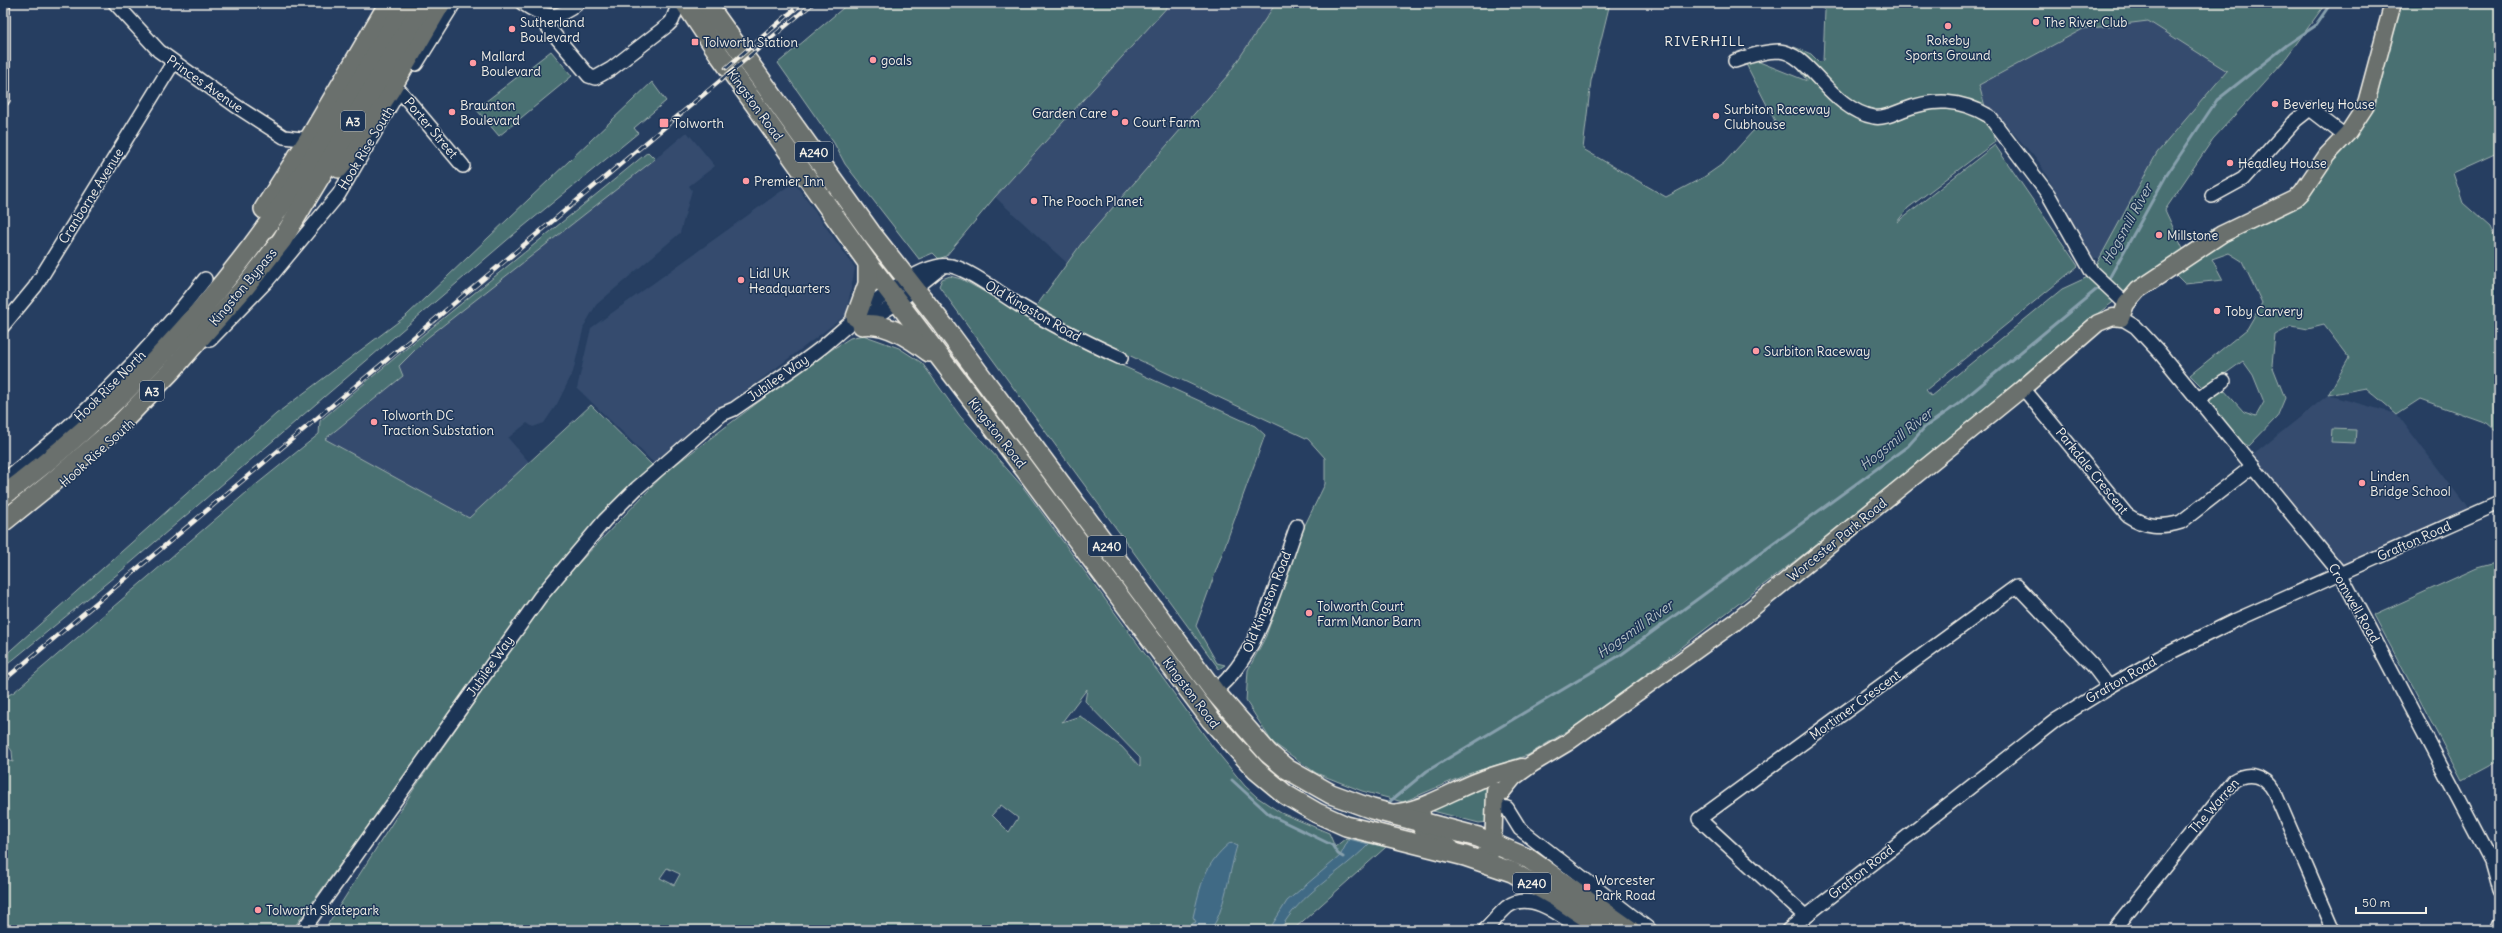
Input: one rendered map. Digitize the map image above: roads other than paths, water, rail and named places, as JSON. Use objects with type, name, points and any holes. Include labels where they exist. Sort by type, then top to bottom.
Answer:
[{"type":"highway","points":[[193,317],[311,136],[389,3]]},
{"type":"highway","name":"Kingston Bypass","points":[[3,496],[116,399],[161,354],[246,255],[326,139],[406,3]]},
{"type":"highway","name":"Kingston Bypass","points":[[3,522],[119,425],[171,371],[245,287],[282,240],[424,3]]},
{"type":"highway","points":[[282,240],[365,131],[441,3]]},
{"type":"highway","name":"Kingston Road","points":[[685,3],[719,54],[868,263],[901,290],[1214,691],[1249,733],[1287,769],[1331,794],[1358,805],[1385,812]]},
{"type":"highway","name":"Kingston Road","points":[[711,5],[871,233],[941,361],[1012,452],[1230,744],[1256,770],[1286,795],[1317,813],[1346,826],[1471,858]]},
{"type":"highway","points":[[868,263],[868,284],[859,321],[903,335],[941,361]]},
{"type":"highway","name":"A240","points":[[1385,812],[1494,843],[1549,871],[1630,930]]},
{"type":"highway","name":"A240","points":[[1471,858],[1512,872],[1536,885],[1606,930]]},
{"type":"main road","points":[[2124,311],[2138,290],[2222,234],[2295,199],[2302,192],[2326,155],[2345,136],[2365,107],[2393,3]]},
{"type":"main road","name":"Worcester Park Road","points":[[1532,764],[1568,743],[1734,623],[2023,388],[2098,323],[2124,311]]},
{"type":"main road","points":[[1385,812],[1406,811],[1432,802],[1482,780],[1532,764]]},
{"type":"main road","points":[[1496,802],[1514,777],[1532,764]]},
{"type":"main road","points":[[1432,802],[1420,821],[1421,828],[1427,834],[1471,858],[1491,852],[1494,843],[1496,802],[1493,785],[1482,780]]},
{"type":"street","points":[[3,3],[3,99]]},
{"type":"street","name":"Princes Avenue","points":[[115,3],[149,42],[173,62],[284,137],[302,140],[311,136]]},
{"type":"street","name":"Hook Rise South","points":[[3,531],[39,504],[151,404],[268,280],[339,194],[454,3]]},
{"type":"street","points":[[522,3],[545,15],[559,15],[578,3]]},
{"type":"street","points":[[545,15],[547,26],[589,76],[600,77],[672,21],[679,3]]},
{"type":"street","name":"Cromwell Road","points":[[1735,60],[1762,52],[1780,51],[1793,54],[1839,101],[1852,110],[1875,117],[1892,114],[1922,103],[1934,101],[1952,101],[1978,109],[1989,116],[2048,194],[2092,272],[2114,293],[2124,311],[2136,327],[2198,399],[2340,573],[2491,861],[2499,890]]},
{"type":"street","name":"Cranborne Avenue","points":[[3,326],[35,287],[173,62]]},
{"type":"street","name":"Porter Street","points":[[400,91],[463,166]]},
{"type":"street","points":[[2212,196],[2243,179],[2296,120],[2310,109],[2345,136]]},
{"type":"street","name":"Old Kingston Road","points":[[901,290],[944,265],[961,269],[1031,312],[1121,358]]},
{"type":"street","name":"Hook Rise North","points":[[3,481],[45,448],[115,384],[166,329],[205,278]]},
{"type":"street","name":"Jubilee Way","points":[[303,930],[540,597],[606,520],[670,458],[708,429],[720,423],[734,409],[901,290]]},
{"type":"street","points":[[2198,399],[2224,381]]},
{"type":"street","name":"Parkdale Crescent","points":[[2023,388],[2127,515],[2150,526],[2168,526],[2181,522],[2253,466]]},
{"type":"street","name":"Grafton Road","points":[[1788,930],[2056,720],[2109,687],[2159,658],[2340,573],[2499,503]]},
{"type":"street","name":"Old Kingston Road","points":[[1214,691],[1240,665],[1252,646],[1297,526]]},
{"type":"street","name":"Mortimer Crescent","points":[[1805,916],[1693,817],[2015,580],[2093,666],[2109,687]]},
{"type":"street","name":"The Warren","points":[[2114,930],[2233,781],[2240,776],[2250,775],[2262,777],[2269,783],[2274,791],[2334,930]]},
{"type":"street","points":[[1496,802],[1507,808],[1520,829],[1650,930]]},
{"type":"street","points":[[1485,930],[1507,907],[1524,901],[1540,904],[1582,930]]},
{"type":"street","points":[[2498,930],[2499,925]]},
{"type":"waterway","name":"Hogsmill River","points":[[2107,282],[2166,176],[2217,100],[2287,45],[2315,26],[2331,3]]},
{"type":"waterway","name":"Hogsmill River","points":[[1388,803],[1427,771],[1622,654],[1908,446],[1925,427],[1958,404],[2102,285]]},
{"type":"waterway","points":[[1232,780],[1270,815],[1332,845],[1338,854],[1343,857]]},
{"type":"railway","points":[[726,68],[802,3]]},
{"type":"railway","points":[[3,681],[813,3]]},
{"type":"place","name":"The River Club","points":[[2036,22]]},
{"type":"place","name":"Rokeby Sports Ground","points":[[1948,26]]},
{"type":"place","name":"Sutherland Boulevard","points":[[512,29]]},
{"type":"place","name":"Tolworth Station","points":[[695,42]]},
{"type":"place","name":"goals","points":[[873,60]]},
{"type":"place","name":"Mallard Boulevard","points":[[473,63]]},
{"type":"place","name":"Beverley House","points":[[2275,104]]},
{"type":"place","name":"Braunton Boulevard","points":[[452,112]]},
{"type":"place","name":"Garden Care","points":[[1115,113]]},
{"type":"place","name":"Surbiton Raceway Clubhouse","points":[[1716,116]]},
{"type":"place","name":"Court Farm","points":[[1125,122]]},
{"type":"place","name":"Tolworth","points":[[664,123]]},
{"type":"place","name":"Headley House","points":[[2230,163]]},
{"type":"place","name":"Premier Inn","points":[[746,181]]},
{"type":"place","name":"The Pooch Planet","points":[[1034,201]]},
{"type":"place","name":"Millstone","points":[[2159,235]]},
{"type":"place","name":"Lidl UK Headquarters","points":[[741,280]]},
{"type":"place","name":"Toby Carvery","points":[[2217,311]]},
{"type":"place","name":"Surbiton Raceway","points":[[1756,351]]},
{"type":"place","name":"Tolworth DC Traction Substation","points":[[374,422]]},
{"type":"place","name":"Linden Bridge School","points":[[2362,483]]},
{"type":"place","name":"Tolworth Court Farm Manor Barn","points":[[1309,613]]},
{"type":"place","name":"Worcester Park Road","points":[[1587,887]]},
{"type":"place","name":"Tolworth Skatepark","points":[[258,910]]},
{"type":"district","name":"RIVERHILL","points":[[1705,41]]}]
